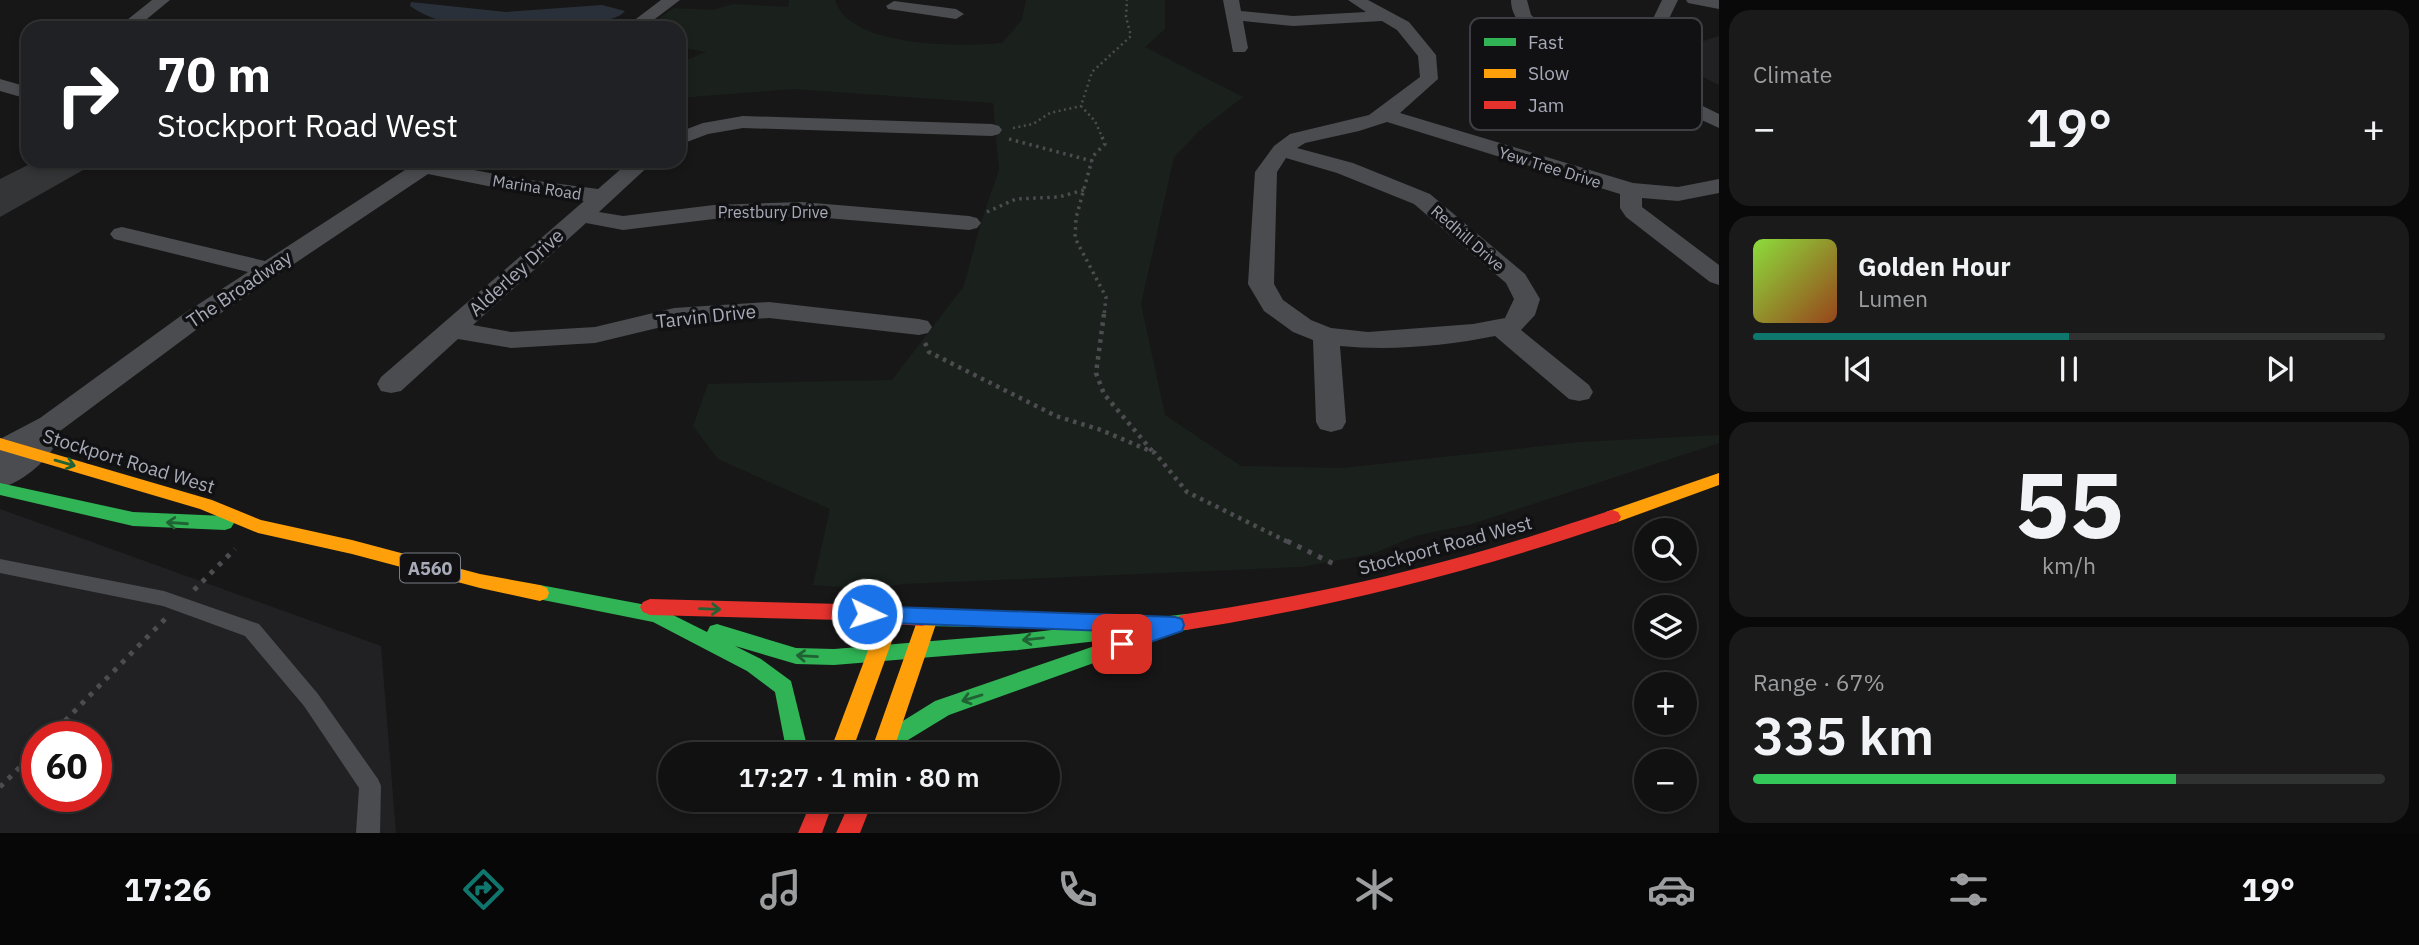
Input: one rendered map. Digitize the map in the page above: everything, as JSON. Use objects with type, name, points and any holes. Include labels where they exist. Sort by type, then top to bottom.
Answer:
[{"type":"main road","name":"Stockport Road West","points":[[10,449],[206,504],[251,524],[480,581],[657,615],[796,656],[918,651],[1175,625],[1326,598],[1582,528],[1714,486]]},
{"type":"main road","name":"Stockport Road West","points":[[0,489],[133,519],[251,524]]},
{"type":"main road","name":"Stockport Road West","points":[[617,606],[1175,625]]},
{"type":"main road","name":"A560","points":[[657,615],[754,665],[784,687],[795,742]]},
{"type":"main road","points":[[845,742],[891,616]]},
{"type":"main road","points":[[886,742],[929,618]]},
{"type":"main road","name":"Stockport Road West","points":[[893,742],[942,708],[1175,625]]},
{"type":"main road","points":[[810,833],[818,812]]},
{"type":"main road","points":[[848,833],[857,812]]},
{"type":"street","points":[[134,21],[162,0]]},
{"type":"street","points":[[642,21],[672,0]]},
{"type":"street","points":[[1356,0],[1403,26],[1427,55],[1429,79],[1385,115],[1367,123],[1311,132],[1295,139],[1281,150],[1266,172],[1261,284],[1273,305],[1286,316],[1326,336],[1368,340],[1502,328],[1579,392]]},
{"type":"street","points":[[1519,0],[1519,7],[1525,18]]},
{"type":"street","points":[[1661,18],[1670,0]]},
{"type":"street","points":[[1694,0],[1719,5]]},
{"type":"street","points":[[894,6],[951,9]]},
{"type":"street","points":[[1240,48],[1232,8],[1293,21],[1384,16]]},
{"type":"street","points":[[2,86],[21,79]]},
{"type":"street","points":[[2,86],[21,91]]},
{"type":"street","points":[[1702,114],[1719,122]]},
{"type":"street","name":"Yew Tree Drive","points":[[1385,115],[1631,190],[1693,193],[1719,186]]},
{"type":"street","points":[[686,136],[703,129],[743,122],[995,130]]},
{"type":"street","name":"Redhill Drive","points":[[1281,150],[1400,188],[1422,199],[1444,215],[1516,279],[1527,299],[1522,315],[1514,324],[1502,328]]},
{"type":"street","name":"The Broadway","points":[[10,449],[51,425],[191,321],[267,269],[422,168]]},
{"type":"street","name":"Marina Road","points":[[445,168],[522,186],[600,197]]},
{"type":"street","name":"Alderley Drive","points":[[391,384],[635,168]]},
{"type":"street","points":[[1631,190],[1631,208],[1634,212],[1719,277]]},
{"type":"street","name":"Prestbury Drive","points":[[579,215],[623,223],[714,212],[802,209],[969,223]]},
{"type":"street","points":[[122,234],[267,269]]},
{"type":"street","name":"Tarvin Drive","points":[[452,330],[511,340],[595,335],[674,316],[769,310],[919,327]]},
{"type":"street","points":[[1326,336],[1331,422]]},
{"type":"street","points":[[0,477],[10,449]]},
{"type":"lane","points":[[0,566],[164,598],[252,630],[311,700],[370,786],[368,833]]},
{"type":"path","points":[[1081,106],[1092,72],[1131,36],[1126,17],[1127,0]]},
{"type":"path","points":[[995,130],[1033,124],[1050,113],[1081,106]]},
{"type":"path","points":[[1081,106],[1095,121],[1105,144],[1092,161],[1076,218],[1075,238],[1107,297],[1096,373],[1104,394],[1187,492],[1321,556],[1373,586]]},
{"type":"path","points":[[995,130],[1001,136],[1020,144],[1092,161]]},
{"type":"path","points":[[969,223],[1016,199],[1059,197],[1084,190]]},
{"type":"path","points":[[919,327],[929,352],[1056,416],[1101,430],[1154,453]]},
{"type":"path","points":[[65,721],[180,604],[251,524]]},
{"type":"path","points":[[0,787],[21,766]]},
{"type":"shaded area","points":[[789,0],[835,0],[844,16],[861,28],[883,36],[960,45],[1002,43],[1022,20],[1026,0],[1165,0],[1165,29],[1145,47],[1243,97],[1199,131],[1174,157],[1141,304],[1165,415],[1241,466],[1342,468],[1580,442],[1719,435],[1719,443],[1472,524],[1415,536],[1372,554],[1301,567],[904,584],[869,589],[813,585],[830,509],[718,459],[693,426],[708,384],[892,380],[964,286],[981,222],[999,170],[993,103],[793,89],[686,97],[686,60],[706,52],[686,48],[686,21],[655,21],[674,8],[713,10],[733,4],[788,7]]},
{"type":"shaded area","points":[[411,2],[506,12],[602,5],[625,11],[602,21],[443,21],[431,18],[410,6]]},
{"type":"shaded area","points":[[1719,36],[1719,85],[1702,76],[1702,41]]},
{"type":"shaded area","points":[[0,509],[381,646],[396,833],[0,833]]},
{"type":"building","points":[[22,168],[85,169],[0,217],[0,179]]},
{"type":"traffic: fast","points":[[0,489],[133,519],[225,523]]},
{"type":"traffic: fast","points":[[540,593],[657,615],[754,665],[784,687],[795,742]]},
{"type":"traffic: fast","points":[[928,618],[1026,620]]},
{"type":"traffic: fast","points":[[717,632],[796,656],[834,657],[1018,642],[1186,622]]},
{"type":"traffic: fast","points":[[888,742],[942,708],[1120,645]]},
{"type":"traffic: slow","points":[[0,444],[206,504],[258,526],[352,547],[480,581],[540,593]]},
{"type":"traffic: slow","points":[[1612,517],[1719,479]]},
{"type":"traffic: slow","points":[[844,742],[891,616]]},
{"type":"traffic: slow","points":[[885,742],[928,618],[922,618]]},
{"type":"traffic: jam","points":[[1186,622],[1295,604],[1402,580],[1507,551],[1612,517]]},
{"type":"traffic: jam","points":[[650,607],[842,612],[922,618]]},
{"type":"traffic: jam","points":[[810,833],[818,812]]},
{"type":"traffic: jam","points":[[848,833],[857,812]]},
{"type":"route","points":[[867,614],[1175,625],[1122,644]]}]
